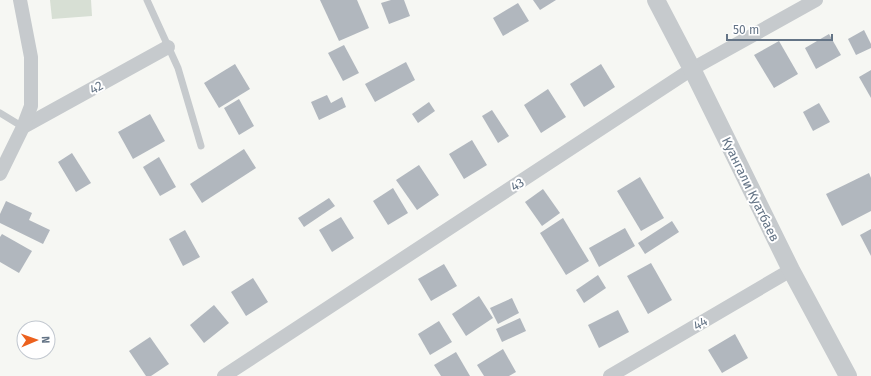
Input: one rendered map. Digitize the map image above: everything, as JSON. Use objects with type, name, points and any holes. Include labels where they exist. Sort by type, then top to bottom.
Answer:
[{"type":"street","points":[[0,174],[23,127],[31,106],[31,58],[20,0]]},
{"type":"street","name":"Куангали Куатбаев","points":[[656,0],[692,69],[791,270],[848,376]]},
{"type":"street","name":"43","points":[[224,376],[692,69],[816,0]]},
{"type":"street","name":"42","points":[[23,127],[168,47]]},
{"type":"street","name":"44","points":[[610,376],[791,270]]},
{"type":"lane","points":[[147,0],[178,68],[201,146]]},
{"type":"lane","points":[[0,113],[23,127]]},
{"type":"shaded area","points":[[50,0],[91,0],[92,16],[52,19]]},
{"type":"building","points":[[320,0],[357,0],[369,28],[339,41]]},
{"type":"building","points":[[391,0],[404,0],[410,16],[389,24],[381,3]]},
{"type":"building","points":[[533,0],[556,0],[540,10]]},
{"type":"building","points":[[518,3],[529,21],[503,36],[493,18]]},
{"type":"building","points":[[864,30],[871,44],[871,48],[856,55],[848,39]]},
{"type":"building","points":[[829,34],[841,55],[816,69],[805,48]]},
{"type":"building","points":[[779,41],[798,74],[774,88],[754,55]]},
{"type":"building","points":[[344,45],[359,73],[343,81],[328,53]]},
{"type":"building","points":[[406,62],[415,80],[375,102],[365,84]]},
{"type":"building","points":[[235,64],[250,89],[219,108],[204,83]]},
{"type":"building","points":[[601,64],[615,87],[584,107],[570,84]]},
{"type":"building","points":[[871,70],[871,98],[859,77]]},
{"type":"building","points":[[548,89],[566,117],[541,133],[524,105]]},
{"type":"building","points":[[327,95],[331,103],[342,97],[346,107],[319,120],[311,102]]},
{"type":"building","points":[[239,99],[254,126],[239,135],[224,108]]},
{"type":"building","points":[[429,102],[435,111],[418,123],[412,114]]},
{"type":"building","points":[[819,103],[830,122],[813,131],[803,112]]},
{"type":"building","points":[[492,110],[509,136],[498,143],[482,116]]},
{"type":"building","points":[[150,114],[165,141],[133,159],[118,132]]},
{"type":"building","points":[[472,140],[487,165],[464,179],[449,154]]},
{"type":"building","points":[[244,149],[256,168],[202,203],[190,184]]},
{"type":"building","points":[[72,153],[91,183],[76,192],[58,162]]},
{"type":"building","points":[[159,157],[176,187],[160,196],[143,167]]},
{"type":"building","points":[[419,165],[439,195],[417,210],[396,180]]},
{"type":"building","points":[[869,173],[871,178],[871,211],[842,226],[826,194]]},
{"type":"building","points":[[640,177],[664,218],[641,231],[617,191]]},
{"type":"building","points":[[393,188],[408,213],[388,225],[373,201]]},
{"type":"building","points":[[543,189],[560,213],[542,226],[525,202]]},
{"type":"building","points":[[329,198],[335,206],[304,227],[298,218]]},
{"type":"building","points":[[6,201],[32,213],[29,220],[50,230],[43,244],[0,223],[0,214]]},
{"type":"building","points":[[341,217],[354,238],[332,252],[319,230]]},
{"type":"building","points":[[563,218],[589,261],[566,275],[540,233]]},
{"type":"building","points":[[672,221],[679,232],[645,254],[638,243]]},
{"type":"building","points":[[625,228],[635,246],[599,267],[589,248]]},
{"type":"building","points":[[871,229],[871,256],[860,235]]},
{"type":"building","points":[[185,230],[200,257],[183,266],[169,239]]},
{"type":"building","points":[[2,234],[32,251],[19,273],[0,262],[0,237]]},
{"type":"building","points":[[651,263],[672,300],[648,314],[627,276]]},
{"type":"building","points":[[444,264],[457,286],[431,301],[418,279]]},
{"type":"building","points":[[598,275],[606,288],[584,303],[576,290]]},
{"type":"building","points":[[253,278],[268,302],[246,316],[231,292]]},
{"type":"building","points":[[479,296],[493,318],[466,336],[452,314]]},
{"type":"building","points":[[512,298],[519,313],[498,324],[490,308]]},
{"type":"building","points":[[214,305],[229,323],[204,343],[190,325]]},
{"type":"building","points":[[618,310],[629,332],[599,348],[588,325]]},
{"type":"building","points":[[520,318],[526,331],[502,342],[496,329]]},
{"type":"building","points":[[439,321],[452,342],[430,355],[418,334]]},
{"type":"building","points":[[735,334],[748,358],[722,373],[708,350]]},
{"type":"building","points":[[150,337],[169,364],[151,376],[146,376],[129,351]]},
{"type":"building","points":[[503,349],[516,372],[509,376],[484,376],[477,365]]},
{"type":"building","points":[[456,352],[470,376],[441,376],[434,365]]}]
